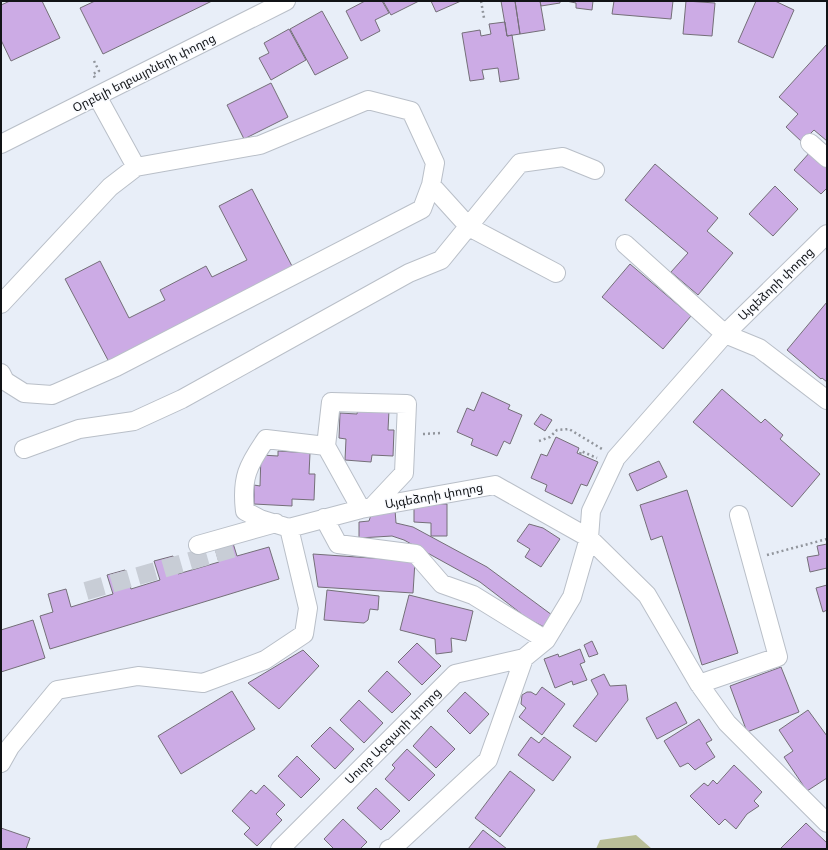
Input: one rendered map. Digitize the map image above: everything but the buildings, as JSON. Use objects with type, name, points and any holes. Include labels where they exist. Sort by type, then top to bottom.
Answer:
[{"type":"street","name":"Օրբելի եղբայրների փողոց","points":[[1,144],[286,1]]},
{"type":"street","points":[[97,96],[136,167]]},
{"type":"street","points":[[1,304],[110,187],[136,167],[260,145],[368,100],[411,111],[436,163],[431,185],[422,209],[116,367],[52,395],[24,393],[5,381],[1,373]]},
{"type":"street","points":[[810,143],[827,158]]},
{"type":"street","points":[[24,449],[79,429],[134,421],[182,399],[409,273],[441,260],[520,164],[563,157],[595,170]]},
{"type":"street","points":[[431,185],[469,227],[556,273]]},
{"type":"street","name":"Այգեձորի փողոց","points":[[283,526],[324,518],[367,507],[495,485],[588,538],[591,511],[616,458],[725,334],[827,234]]},
{"type":"street","points":[[625,244],[725,334]]},
{"type":"street","name":"Այգեձորի փողոց","points":[[725,334],[759,348],[827,400]]},
{"type":"street","points":[[331,402],[407,404],[404,473],[367,507],[326,446],[331,402]]},
{"type":"street","points":[[283,526],[260,519],[245,511],[242,494],[249,464],[266,439],[326,446]]},
{"type":"street","points":[[699,684],[778,657],[739,515]]},
{"type":"street","points":[[324,518],[338,544],[416,554],[442,584],[473,595],[546,640]]},
{"type":"street","points":[[198,545],[283,526]]},
{"type":"street","points":[[234,548],[283,526]]},
{"type":"street","points":[[1,763],[10,747],[57,690],[138,676],[203,683],[265,660],[304,634],[308,608],[283,526]]},
{"type":"street","points":[[588,538],[647,595],[699,684],[727,723],[827,823]]},
{"type":"street","name":"Սուրբ Աբգարի փողոց","points":[[280,849],[455,674],[524,658],[546,640],[572,597],[588,538]]},
{"type":"street","points":[[389,849],[394,847],[488,760],[524,658]]},
{"type":"path","points":[[480,1],[484,18]]},
{"type":"path","points":[[93,74],[99,71],[94,62]]},
{"type":"path","points":[[539,441],[550,437],[557,430],[569,429],[616,458]]},
{"type":"path","points":[[580,454],[581,452],[590,455]]},
{"type":"path","points":[[751,560],[827,539]]},
{"type":"green space","points":[[636,835],[652,849],[596,849],[600,840]]},
{"type":"tunnel","points":[[86,591],[235,548]]}]
